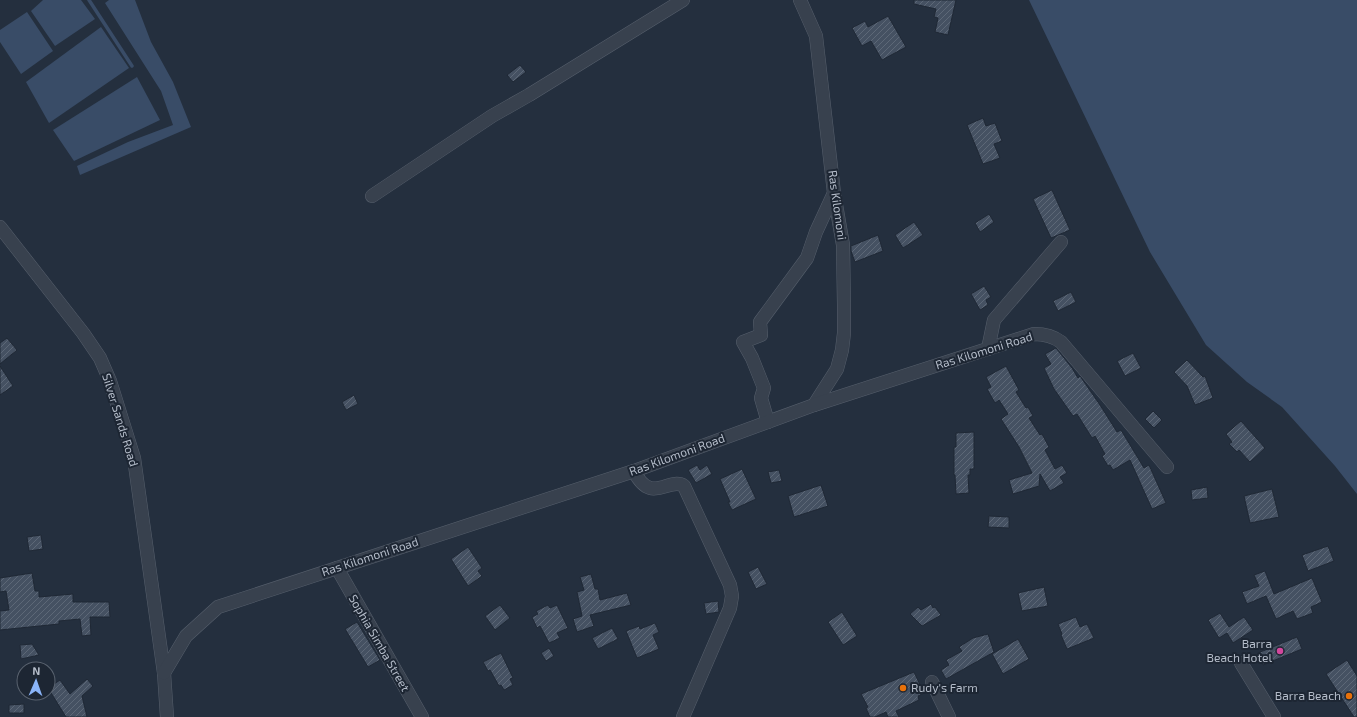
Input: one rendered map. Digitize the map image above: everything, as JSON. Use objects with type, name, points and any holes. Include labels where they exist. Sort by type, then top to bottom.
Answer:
[{"type":"street","points":[[372,196],[492,116],[529,95],[683,0]]},
{"type":"street","name":"Ras Kilomoni","points":[[800,0],[816,36],[834,193],[843,244],[844,334],[842,350],[837,369],[814,405]]},
{"type":"street","points":[[768,422],[761,398],[764,388],[752,358],[743,342],[761,335],[760,322],[808,258],[816,232],[834,193]]},
{"type":"street","name":"Silver Sands Road","points":[[0,228],[83,333],[96,352],[110,381],[134,458],[164,673],[167,717]]},
{"type":"street","points":[[988,349],[994,320],[1061,242]]},
{"type":"street","name":"Ras Kilomoni Road","points":[[164,673],[186,636],[218,607],[634,471],[814,405],[1034,334],[1054,336],[1062,342],[1167,467]]},
{"type":"street","points":[[634,471],[642,484],[648,487],[659,488],[679,484],[684,486],[730,585],[732,596],[730,608],[683,717]]},
{"type":"street","name":"Sophia Simba Street","points":[[337,568],[422,717]]},
{"type":"street","points":[[1241,663],[1274,717]]},
{"type":"street","points":[[932,682],[949,717]]},
{"type":"water","points":[[43,0],[81,0],[95,19],[55,46],[31,11]]},
{"type":"water","points":[[109,0],[135,0],[151,42],[173,82],[191,127],[80,175],[77,166],[128,142],[173,125],[161,91],[105,3]]},
{"type":"water","points":[[1029,0],[1357,0],[1357,494],[1335,466],[1282,407],[1247,382],[1206,345],[1150,252]]},
{"type":"water","points":[[27,12],[53,51],[21,74],[0,42],[0,30]]},
{"type":"water","points":[[101,27],[129,68],[49,123],[26,82]]},
{"type":"water","points":[[137,77],[160,120],[74,161],[53,130]]},
{"type":"building","points":[[914,0],[956,0],[948,35],[935,32],[938,18],[934,17],[936,9],[914,4]]},
{"type":"building","points":[[888,16],[906,47],[882,60],[871,41],[862,46],[852,28],[865,21],[868,27]]},
{"type":"building","points":[[520,65],[526,72],[513,82],[507,75]]},
{"type":"building","points":[[983,118],[986,126],[995,123],[1002,141],[994,144],[1000,158],[983,164],[967,125]]},
{"type":"building","points":[[1052,190],[1070,230],[1051,238],[1033,199]]},
{"type":"building","points":[[989,214],[994,222],[980,232],[975,223]]},
{"type":"building","points":[[914,222],[923,235],[903,248],[895,235]]},
{"type":"building","points":[[878,235],[883,251],[855,262],[851,251],[851,246]]},
{"type":"building","points":[[984,286],[991,297],[986,300],[988,305],[980,310],[971,294]]},
{"type":"building","points":[[1071,292],[1076,302],[1058,311],[1053,301]]},
{"type":"building","points":[[7,338],[17,350],[0,364],[0,343]]},
{"type":"building","points":[[1056,348],[1078,378],[1080,376],[1117,432],[1121,430],[1144,468],[1149,465],[1166,503],[1152,509],[1130,460],[1113,470],[1110,465],[1108,466],[1102,456],[1105,454],[1095,436],[1092,438],[1077,414],[1073,416],[1054,389],[1044,368],[1051,364],[1045,354]]},
{"type":"building","points":[[1133,353],[1141,368],[1125,376],[1117,361]]},
{"type":"building","points":[[1187,360],[1203,377],[1205,376],[1213,398],[1195,405],[1187,386],[1174,372]]},
{"type":"building","points":[[0,366],[13,386],[0,395]]},
{"type":"building","points":[[1006,366],[1019,390],[1016,392],[1033,416],[1029,418],[1040,435],[1042,434],[1049,447],[1045,450],[1055,469],[1062,465],[1067,473],[1060,477],[1064,483],[1050,491],[1040,474],[1039,486],[1013,494],[1009,480],[1032,473],[1019,447],[1001,419],[1008,414],[999,400],[995,403],[987,389],[991,387],[986,377]]},
{"type":"building","points":[[354,395],[358,404],[346,410],[342,402]]},
{"type":"building","points":[[1153,411],[1162,420],[1154,428],[1145,419]]},
{"type":"building","points":[[1241,421],[1265,448],[1250,462],[1239,450],[1237,452],[1229,444],[1232,442],[1226,434]]},
{"type":"building","points":[[974,432],[974,469],[970,469],[970,475],[968,475],[969,493],[956,494],[954,447],[956,447],[956,433]]},
{"type":"building","points":[[697,465],[700,470],[707,465],[712,474],[696,483],[688,470]]},
{"type":"building","points":[[742,469],[756,499],[732,510],[720,479]]},
{"type":"building","points":[[779,470],[782,481],[771,483],[768,472]]},
{"type":"building","points":[[821,485],[828,506],[794,517],[788,496]]},
{"type":"building","points":[[1207,487],[1208,498],[1192,500],[1191,490]]},
{"type":"building","points":[[1272,489],[1279,517],[1250,523],[1244,496]]},
{"type":"building","points":[[989,516],[1009,517],[1009,528],[988,527]]},
{"type":"building","points":[[41,535],[43,549],[29,551],[27,537]]},
{"type":"building","points":[[1328,546],[1334,561],[1308,571],[1302,555]]},
{"type":"building","points":[[468,547],[482,568],[478,571],[482,576],[468,586],[451,559]]},
{"type":"building","points":[[758,567],[767,584],[756,589],[748,572]]},
{"type":"building","points":[[1265,571],[1274,594],[1312,578],[1322,602],[1311,607],[1313,613],[1297,619],[1293,611],[1276,619],[1266,596],[1247,604],[1242,592],[1259,586],[1254,575]]},
{"type":"building","points":[[32,573],[35,591],[39,591],[39,597],[73,594],[73,602],[109,602],[110,617],[90,617],[91,635],[82,636],[80,619],[59,621],[59,624],[0,630],[0,611],[9,610],[6,591],[0,592],[0,578]]},
{"type":"building","points":[[591,574],[595,589],[598,589],[600,600],[627,593],[631,605],[590,615],[594,626],[577,632],[573,619],[582,616],[577,592],[584,590],[580,577]]},
{"type":"building","points":[[1044,587],[1048,606],[1022,611],[1018,593]]},
{"type":"building","points":[[718,601],[719,612],[706,614],[704,603]]},
{"type":"building","points":[[931,604],[933,608],[935,607],[941,615],[922,626],[910,614],[918,607],[921,610]]},
{"type":"building","points":[[500,605],[510,618],[495,630],[485,616]]},
{"type":"building","points":[[548,605],[550,608],[557,605],[568,628],[557,633],[560,638],[549,643],[540,626],[537,628],[532,617],[538,614],[536,611]]},
{"type":"building","points":[[842,612],[857,636],[843,645],[828,622]]},
{"type":"building","points":[[1220,613],[1229,627],[1244,617],[1253,630],[1233,643],[1227,633],[1219,638],[1208,620]]},
{"type":"building","points":[[1076,617],[1080,627],[1087,624],[1094,638],[1067,649],[1058,624]]},
{"type":"building","points":[[357,622],[380,660],[368,667],[345,629]]},
{"type":"building","points":[[655,623],[659,632],[653,635],[659,649],[637,658],[626,631],[639,626],[640,629]]},
{"type":"building","points":[[612,628],[618,639],[598,649],[592,638]]},
{"type":"building","points":[[988,634],[994,652],[946,679],[941,670],[949,665],[946,660],[962,651],[959,647],[973,638]]},
{"type":"building","name":"Barra Beach Hotel","points":[[1297,637],[1302,649],[1263,665],[1258,653]]},
{"type":"building","points":[[1018,639],[1029,659],[1003,674],[992,654]]},
{"type":"building","points":[[32,644],[39,655],[21,659],[20,645]]},
{"type":"building","points":[[549,648],[554,656],[546,661],[541,653]]},
{"type":"building","points":[[501,653],[513,678],[510,679],[513,685],[504,690],[501,685],[499,686],[490,670],[488,671],[483,662]]},
{"type":"building","name":"Barra Beach","points":[[1347,660],[1357,676],[1357,717],[1354,717],[1326,674]]},
{"type":"building","points":[[914,672],[924,693],[918,696],[919,700],[896,711],[899,717],[888,717],[886,712],[875,717],[870,717],[866,708],[868,707],[861,694]]},
{"type":"building","points":[[87,679],[93,686],[82,696],[87,717],[66,717],[56,701],[56,683],[60,680],[70,694]]},
{"type":"building","points":[[24,704],[24,713],[9,713],[9,705]]},
{"type":"waterway","points":[[89,0],[132,66]]},
{"type":"place","name":"Barra Beach Hotel","points":[[1280,651]]},
{"type":"place","name":"Rudy's Farm","points":[[903,688]]},
{"type":"place","name":"Barra Beach","points":[[1349,696]]}]
